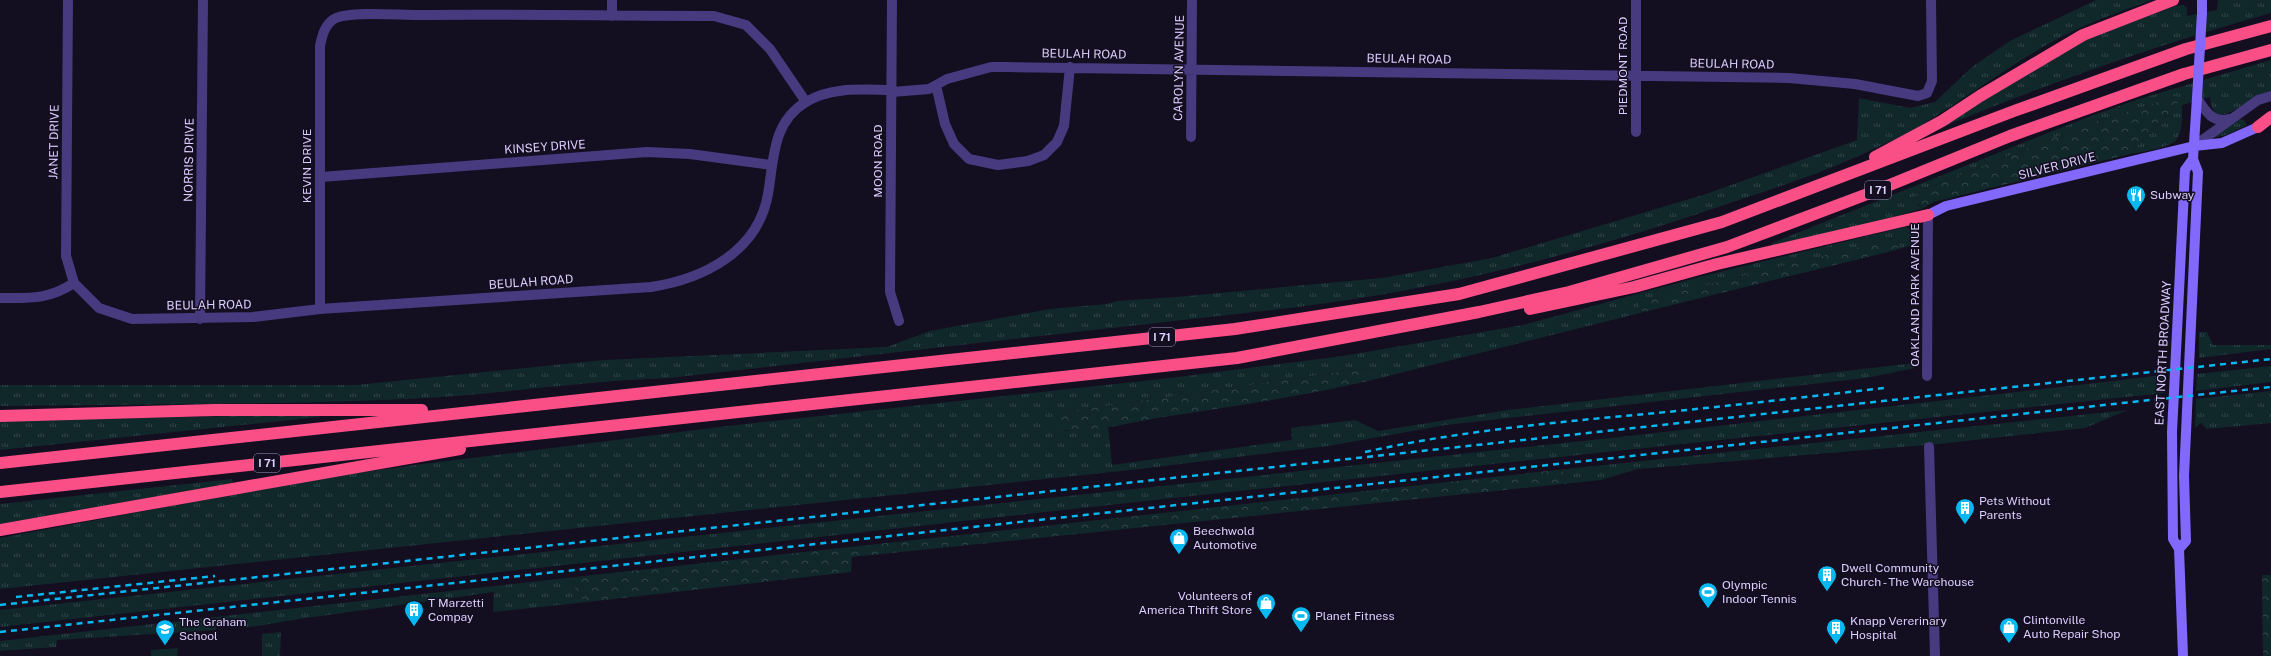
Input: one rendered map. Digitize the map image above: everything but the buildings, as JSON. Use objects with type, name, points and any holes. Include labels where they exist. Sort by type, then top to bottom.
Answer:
[{"type":"highway","points":[[1819,185],[1942,121],[1980,96],[2083,35],[2174,0]]},
{"type":"highway","name":"I 71","points":[[0,463],[1235,329],[1459,294],[1722,222],[2014,111],[2186,49],[2271,26]]},
{"type":"highway","name":"I 71","points":[[0,492],[1237,358],[1479,312],[1569,292],[1727,247],[1870,193],[2010,136],[2184,74],[2271,50]]},
{"type":"highway","points":[[2258,126],[2271,116]]},
{"type":"highway","points":[[1479,312],[1519,311],[1634,287],[1717,264],[1928,215]]},
{"type":"highway","points":[[0,416],[222,410],[489,410]]},
{"type":"highway","points":[[0,530],[219,490],[415,458],[534,434]]},
{"type":"main road","name":"EAST NORTH BROADWAY","points":[[2179,549],[2186,541],[2184,476],[2198,172],[2193,159],[2202,0]]},
{"type":"main road","name":"SILVER DRIVE","points":[[1928,215],[1946,206],[2194,146],[2222,142],[2258,126]]},
{"type":"main road","name":"EAST NORTH BROADWAY","points":[[2183,656],[2179,549],[2173,539],[2172,432],[2185,170],[2193,159]]},
{"type":"street","name":"JANET DRIVE","points":[[68,0],[66,256],[74,283]]},
{"type":"street","name":"NORRIS DRIVE","points":[[200,319],[203,0]]},
{"type":"street","points":[[612,0],[612,16],[714,16],[746,25],[770,48],[806,102]]},
{"type":"street","name":"MOON ROAD","points":[[892,0],[890,292],[899,321]]},
{"type":"street","name":"CAROLYN AVENUE","points":[[1191,137],[1192,0]]},
{"type":"street","name":"PIEDMONT ROAD","points":[[1636,0],[1636,132]]},
{"type":"street","name":"BEULAH ROAD","points":[[74,283],[99,308],[132,319],[200,319],[253,317],[320,309],[651,287],[687,280],[730,258],[744,244],[762,213],[768,195],[774,147],[781,130],[791,115],[806,102],[829,93],[844,90],[892,91],[929,89],[947,79],[991,67],[1788,78],[1855,84],[1910,96],[1918,96],[1927,92],[1931,88],[1932,81],[1931,0]]},
{"type":"street","name":"KEVIN DRIVE","points":[[320,309],[320,46],[322,36],[328,24],[336,18],[354,15],[612,16]]},
{"type":"street","points":[[936,85],[946,124],[954,144],[969,159],[998,165],[1028,161],[1044,155],[1057,142],[1064,126],[1070,67]]},
{"type":"street","name":"SILVER DRIVE","points":[[2194,146],[2258,100],[2271,96]]},
{"type":"street","points":[[2197,98],[2209,116],[2217,120],[2233,117]]},
{"type":"street","name":"SILVER DRIVE","points":[[2258,126],[2271,123]]},
{"type":"street","name":"KINSEY DRIVE","points":[[320,177],[647,152],[690,154],[771,165]]},
{"type":"street","name":"OAKLAND PARK AVENUE","points":[[1927,376],[1928,215]]},
{"type":"street","points":[[0,298],[41,298],[61,292],[74,283]]},
{"type":"street","points":[[1929,447],[1935,656]]},
{"type":"green space","points":[[2096,0],[2152,0],[2093,22],[2059,38],[2025,58],[1913,130],[1852,159],[1799,180],[1674,222],[1568,253],[1515,267],[1408,290],[1298,307],[669,378],[603,382],[440,397],[306,402],[0,406],[0,385],[356,385],[604,360],[887,347],[930,331],[1050,309],[1107,304],[1117,301],[1382,278],[1492,258],[1706,194],[1857,140],[1859,98],[1910,108],[1935,102],[1972,67],[2010,41]]},
{"type":"green space","points":[[2218,0],[2271,0],[2271,13],[2147,51],[2025,94],[1945,126],[1944,124],[2091,36],[2175,6],[2183,5],[2187,8],[2187,16],[2217,10]]},
{"type":"green space","points":[[2271,60],[2271,91],[2262,94],[2225,114],[2218,114],[2213,109],[2210,97],[2182,105],[2182,122],[2179,135],[2174,142],[2169,145],[2130,154],[2158,123],[2175,108],[2177,96],[2094,122],[1925,189],[1918,205],[1924,208],[1880,221],[1772,246],[1772,243],[2088,117],[2139,99]]},
{"type":"green space","points":[[2177,96],[2179,99],[2175,108],[2158,123],[2130,154],[1933,202],[1924,208],[1914,201],[1915,196],[1925,189],[2094,122]]},
{"type":"green space","points":[[2235,119],[2244,120],[2247,125],[2226,135],[2211,138]]},
{"type":"green space","points":[[1905,227],[1911,228],[1920,236],[1919,243],[1896,250],[1900,244],[1898,239],[1894,238],[1640,302],[1639,308],[1644,312],[1372,380],[1372,371],[1367,368],[1059,413],[1065,431],[1108,426],[1112,465],[1292,440],[1291,428],[1355,420],[1378,431],[1508,410],[1915,363],[1915,368],[1866,378],[1446,425],[1328,446],[1131,470],[0,589],[0,538],[321,478],[415,465],[736,425],[1170,378],[1343,356],[1523,325],[1703,276]]},
{"type":"green space","points":[[1894,238],[1898,239],[1900,244],[1896,250],[1644,312],[1639,308],[1639,302]]},
{"type":"green space","points":[[2199,332],[2207,332],[2213,345],[2271,345],[2271,349],[2199,358]]},
{"type":"green space","points":[[2271,366],[2271,382],[2196,391],[2197,374]]},
{"type":"green space","points":[[1367,368],[1372,371],[1372,380],[1318,392],[1157,418],[1106,428],[1067,430],[1058,428],[1058,413]]},
{"type":"green space","points":[[2165,375],[2164,393],[1173,498],[0,627],[0,610],[1629,436]]},
{"type":"green space","points":[[2271,391],[2271,423],[2207,429],[2201,423],[2195,428],[2196,399]]},
{"type":"green space","points":[[2128,410],[2085,428],[1938,444],[1638,469],[1601,480],[1563,484],[1566,478],[1565,473],[1557,470]]},
{"type":"green space","points":[[319,414],[320,417],[0,450],[0,421]]},
{"type":"green space","points":[[1557,470],[1565,473],[1566,478],[1563,484],[852,557],[851,572],[587,602],[579,597],[573,583],[575,577]]},
{"type":"green space","points":[[232,479],[233,483],[0,524],[0,504]]},
{"type":"green space","points":[[2262,575],[2271,575],[2271,656],[2263,656]]},
{"type":"green space","points":[[575,577],[573,583],[579,597],[587,602],[493,612],[494,592],[244,628],[244,622],[216,624],[216,630],[57,640],[56,647],[0,651],[0,641]]},
{"type":"green space","points":[[281,632],[280,656],[262,656],[262,634]]},
{"type":"green space","points":[[178,648],[177,656],[151,656],[151,650]]},
{"type":"railway","points":[[0,605],[2271,359]]},
{"type":"railway","points":[[0,632],[2271,387]]},
{"type":"railway","points":[[1365,452],[1442,437],[1559,422],[1884,388]]},
{"type":"railway","points":[[16,597],[215,576]]},
{"type":"place","name":"Subway","points":[[2136,212]]},
{"type":"place","name":"Pets Without Parents","points":[[1965,525]]},
{"type":"place","name":"Beechwold Automotive","points":[[1179,555]]},
{"type":"place","name":"Dwell Community Church - The Warehouse","points":[[1827,592]]},
{"type":"place","name":"Olympic Indoor Tennis","points":[[1708,609]]},
{"type":"place","name":"Volunteers of America Thrift Store","points":[[1266,620]]},
{"type":"place","name":"T Marzetti Compay","points":[[414,627]]},
{"type":"place","name":"Planet Fitness","points":[[1301,633]]},
{"type":"place","name":"Clintonville Auto Repair Shop","points":[[2009,644]]},
{"type":"place","name":"Knapp Vererinary Hospital","points":[[1836,645]]},
{"type":"place","name":"The Graham School","points":[[165,646]]}]
